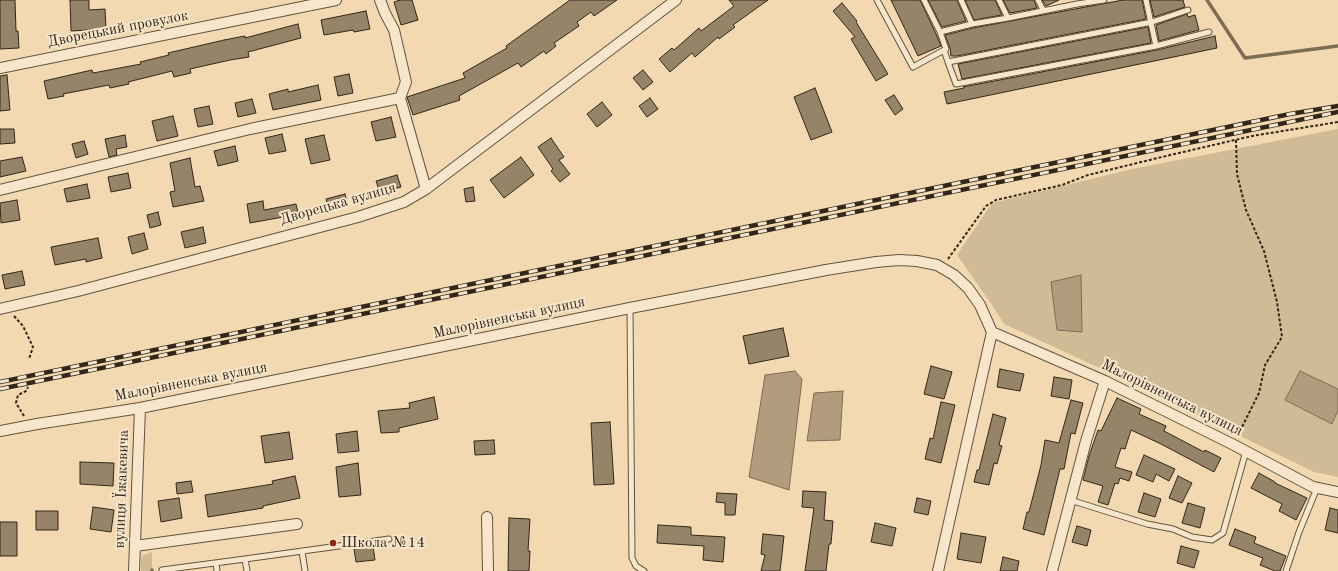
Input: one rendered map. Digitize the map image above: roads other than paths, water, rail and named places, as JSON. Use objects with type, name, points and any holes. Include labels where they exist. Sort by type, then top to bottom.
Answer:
[{"type":"street","name":"Дворецький провулок","points":[[0,68],[336,0]]},
{"type":"street","points":[[380,0],[394,30],[406,82],[400,98],[426,189]]},
{"type":"street","name":"Дворецька вулиця","points":[[3,308],[78,291],[358,217],[404,202],[426,189],[676,0]]},
{"type":"street","points":[[0,190],[250,129],[400,98]]},
{"type":"street","name":"Малорівненська вулиця","points":[[0,431],[140,408],[630,308],[826,270],[899,260],[917,261],[937,265],[954,275],[968,288],[980,305],[992,332],[1105,381],[1317,488],[1338,492]]},
{"type":"street","points":[[938,571],[992,332]]},
{"type":"street","points":[[1052,571],[1086,441],[1105,381]]},
{"type":"street","name":"вулиця Їжакевича","points":[[134,571],[140,408]]},
{"type":"street","points":[[487,517],[488,571]]},
{"type":"street","points":[[135,546],[297,524]]},
{"type":"lane","points":[[877,0],[913,67],[944,50]]},
{"type":"lane","points":[[924,0],[940,32],[946,49],[944,50],[956,84],[1156,46],[1209,32]]},
{"type":"lane","points":[[961,0],[972,24]]},
{"type":"lane","points":[[999,0],[1008,18]]},
{"type":"lane","points":[[1038,0],[1043,10]]},
{"type":"lane","points":[[940,32],[1076,2],[1104,0]]},
{"type":"lane","points":[[1146,0],[1156,46]]},
{"type":"lane","points":[[948,62],[1152,22],[1188,10]]},
{"type":"lane","points":[[630,308],[632,558],[636,566],[644,571]]},
{"type":"lane","points":[[1070,500],[1147,524],[1212,540],[1223,533],[1246,451]]},
{"type":"lane","points":[[1286,571],[1299,532],[1317,488]]},
{"type":"lane","points":[[163,571],[162,570],[389,539]]},
{"type":"lane","points":[[302,551],[305,571]]},
{"type":"lane","points":[[245,559],[247,571]]},
{"type":"lane","points":[[216,563],[217,571]]},
{"type":"waterway","points":[[1207,0],[1245,58],[1338,46]]},
{"type":"railway","points":[[0,382],[1290,114],[1338,106]]},
{"type":"railway","points":[[0,389],[1338,112]]},
{"type":"place","name":"Школа №14","points":[[333,543]]}]
